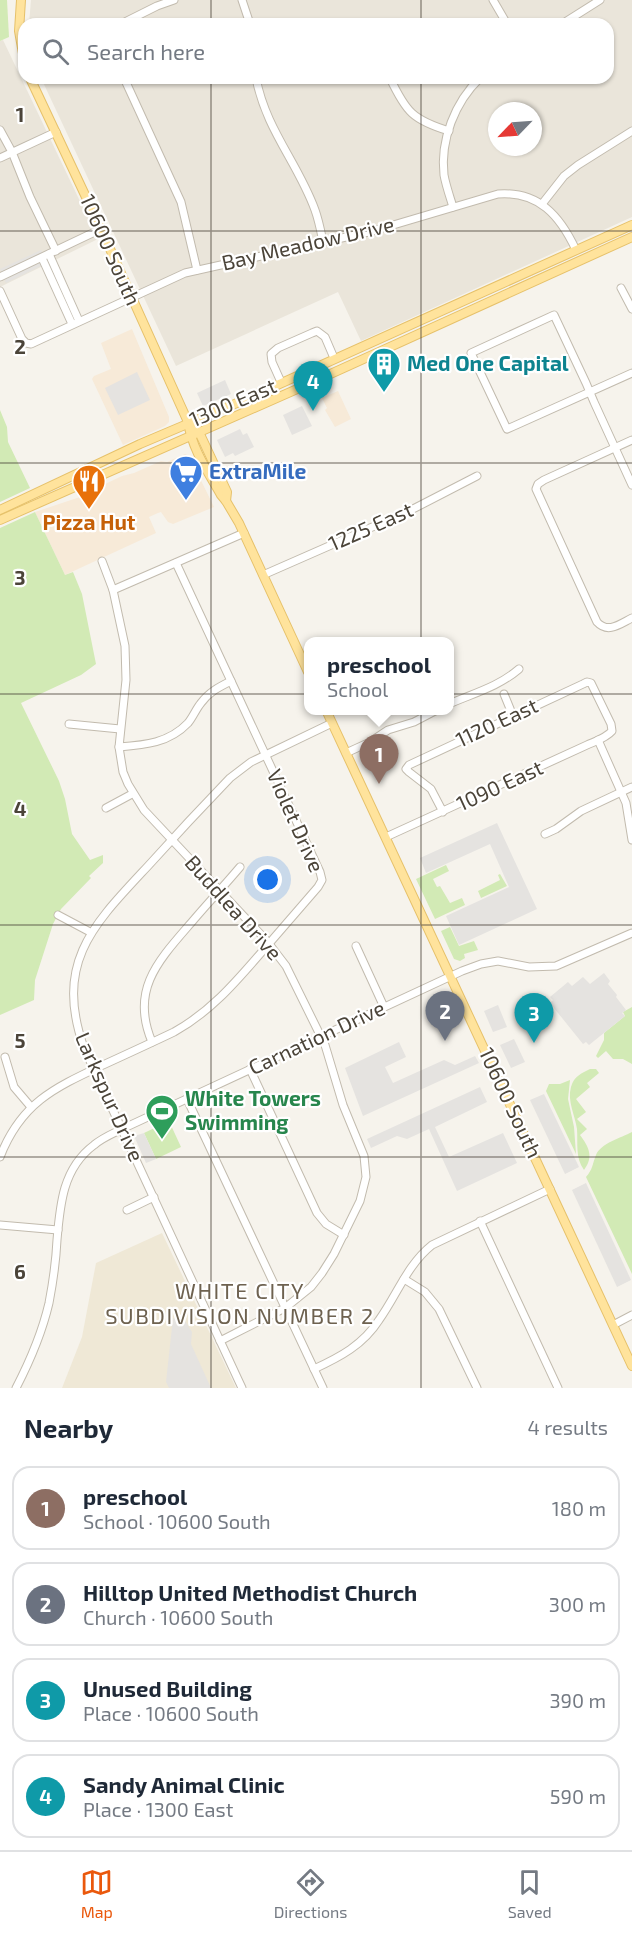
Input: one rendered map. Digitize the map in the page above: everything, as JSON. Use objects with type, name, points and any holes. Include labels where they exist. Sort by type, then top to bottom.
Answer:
[{"type":"main road","points":[[20,18],[21,0]]},
{"type":"main road","name":"10600 South","points":[[33,84],[221,495],[243,533],[304,661]]},
{"type":"main road","name":"1300 East","points":[[0,510],[188,422],[632,225]]},
{"type":"main road","name":"1300 East","points":[[0,520],[632,237]]},
{"type":"main road","points":[[531,282],[574,258],[576,250]]},
{"type":"main road","name":"10600 South","points":[[328,715],[613,1325],[630,1354],[632,1366]]},
{"type":"street","points":[[134,18],[174,0]]},
{"type":"street","points":[[242,0],[248,18]]},
{"type":"street","points":[[493,0],[504,18]]},
{"type":"street","points":[[572,18],[600,0]]},
{"type":"street","points":[[127,84],[182,202],[197,270]]},
{"type":"street","points":[[258,84],[270,122],[315,209],[323,242]]},
{"type":"street","points":[[393,84],[401,101],[419,120],[449,131]]},
{"type":"street","points":[[453,207],[443,162],[449,131],[463,97],[475,84]]},
{"type":"street","points":[[0,130],[12,152],[30,197],[76,323]]},
{"type":"street","points":[[542,204],[564,176],[632,131]]},
{"type":"street","points":[[0,158],[56,132]]},
{"type":"street","name":"Bay Meadow Drive","points":[[0,291],[26,343],[31,344],[174,277],[389,227],[486,197],[508,194],[525,197],[542,204],[564,227],[576,250]]},
{"type":"street","points":[[0,277],[101,229]]},
{"type":"street","points":[[621,288],[632,309]]},
{"type":"street","points":[[632,373],[590,392],[507,429],[471,353],[554,315],[590,392],[632,485]]},
{"type":"street","points":[[281,382],[271,354],[278,348],[317,331],[325,337],[334,358]]},
{"type":"street","points":[[632,440],[544,480],[536,486],[537,494],[597,622],[604,628],[609,628],[632,618]]},
{"type":"street","name":"1225 East","points":[[263,575],[411,510],[477,476]]},
{"type":"street","points":[[113,590],[243,533]]},
{"type":"street","name":"Buddlea Drive","points":[[102,561],[113,590],[122,625],[126,664],[119,747],[123,772],[132,794],[144,810],[269,944],[294,980],[330,1058],[343,1105],[362,1146],[366,1166],[363,1194],[344,1235],[322,1273],[285,1308],[220,1341]]},
{"type":"street","name":"Violet Drive","points":[[0,1157],[15,1127],[31,1107],[55,1088],[190,1023],[213,1005],[269,944],[322,880],[176,563]]},
{"type":"street","points":[[454,702],[503,681],[519,669]]},
{"type":"street","points":[[119,747],[149,745],[167,739],[188,722],[212,691],[231,681]]},
{"type":"street","name":"1120 East","points":[[443,812],[431,789],[406,769],[417,760],[589,682],[605,710],[612,731]]},
{"type":"street","points":[[504,694],[513,716]]},
{"type":"street","points":[[346,753],[388,730],[429,715]]},
{"type":"street","name":"Larkspur Drive","points":[[243,1388],[94,1069],[77,1029],[73,989],[76,970],[90,932],[109,908],[235,772],[332,723]]},
{"type":"street","points":[[69,724],[120,729]]},
{"type":"street","name":"1090 East","points":[[386,837],[598,740],[612,731]]},
{"type":"street","points":[[598,740],[629,815],[632,840]]},
{"type":"street","points":[[544,834],[556,829],[581,811],[632,787]]},
{"type":"street","points":[[106,808],[132,794]]},
{"type":"street","points":[[152,1042],[146,1024],[144,1004],[152,971],[240,867]]},
{"type":"street","points":[[58,915],[90,932]]},
{"type":"street","name":"Carnation Drive","points":[[16,1388],[32,1355],[46,1313],[54,1271],[63,1191],[75,1166],[92,1146],[122,1129],[451,975],[481,964],[498,961],[529,967],[556,966],[632,933]]},
{"type":"street","points":[[356,946],[384,1006]]},
{"type":"street","points":[[5,1057],[14,1088],[31,1107]]},
{"type":"street","points":[[250,1069],[317,1213],[326,1224],[344,1235]]},
{"type":"street","points":[[187,1099],[323,1388]]},
{"type":"street","points":[[314,1369],[346,1353],[360,1343],[380,1320],[421,1254],[432,1245],[550,1188]]},
{"type":"street","points":[[127,1210],[154,1197]]},
{"type":"street","points":[[480,1221],[558,1388]]},
{"type":"street","points":[[0,1225],[58,1230]]},
{"type":"street","points":[[404,1279],[425,1292],[439,1309],[477,1388]]},
{"type":"street","points":[[613,1325],[632,1315]]},
{"type":"shaded area","points":[[31,0],[632,0],[632,217],[361,341],[338,292],[176,366],[44,84],[614,84],[614,18],[30,18]]},
{"type":"shaded area","points":[[3,40],[18,71],[18,84],[24,84],[98,239],[0,287],[0,41]]},
{"type":"shaded area","points":[[41,250],[47,263],[6,283],[0,269]]},
{"type":"shaded area","points":[[132,329],[169,417],[169,422],[123,445],[92,379],[111,369],[101,343]]},
{"type":"shaded area","points":[[137,372],[150,400],[118,415],[105,388]]},
{"type":"shaded area","points":[[225,380],[231,394],[203,406],[197,393]]},
{"type":"shaded area","points":[[338,391],[351,419],[335,427],[325,410],[327,408],[322,398]]},
{"type":"shaded area","points":[[302,406],[312,426],[292,435],[283,415]]},
{"type":"shaded area","points":[[240,429],[243,435],[247,433],[254,447],[235,456],[233,453],[225,457],[217,440]]},
{"type":"shaded area","points":[[185,454],[189,456],[214,507],[173,524],[168,522],[161,512],[149,517],[156,533],[65,575],[35,512],[101,490],[103,485],[122,476]]},
{"type":"shaded area","points":[[497,823],[537,909],[459,945],[446,916],[509,887],[490,844],[426,873],[420,858]]},
{"type":"shaded area","points":[[604,973],[610,981],[608,984],[626,1010],[622,1013],[625,1016],[589,1045],[586,1042],[583,1044],[550,1003],[553,1000],[550,997],[568,982],[572,986],[583,977],[590,984]]},
{"type":"shaded area","points":[[498,1005],[507,1027],[493,1032],[484,1011]]},
{"type":"shaded area","points":[[514,1039],[525,1062],[511,1068],[500,1045]]},
{"type":"shaded area","points":[[399,1042],[406,1057],[385,1067],[393,1083],[444,1060],[455,1065],[475,1056],[479,1063],[363,1116],[345,1068]]},
{"type":"shaded area","points":[[480,1087],[487,1102],[435,1127],[449,1157],[503,1133],[517,1163],[457,1191],[429,1129],[407,1139],[397,1136],[371,1148],[367,1139]]},
{"type":"shaded area","points":[[544,1094],[579,1167],[565,1174],[530,1100]]},
{"type":"shaded area","points":[[144,1133],[156,1159],[146,1163],[134,1136]]},
{"type":"shaded area","points":[[586,1183],[631,1280],[617,1287],[572,1190]]},
{"type":"shaded area","points":[[162,1233],[236,1388],[62,1388],[82,1337],[96,1263]]},
{"type":"shaded area","points":[[173,1318],[185,1321],[192,1332],[191,1344],[211,1388],[169,1388],[166,1382]]},
{"type":"green space","points":[[0,0],[7,0],[9,37],[0,41]]},
{"type":"green space","points":[[0,410],[7,427],[8,442],[30,488],[0,502]]},
{"type":"green space","points":[[35,512],[65,575],[73,572],[82,594],[96,664],[81,675],[21,703],[59,781],[72,834],[90,860],[103,855],[103,863],[61,909],[53,924],[35,980],[34,1000],[0,1015],[0,528]]},
{"type":"green space","points":[[446,865],[449,871],[433,879],[450,903],[462,898],[465,905],[435,919],[416,879]]},
{"type":"green space","points":[[500,874],[507,886],[481,898],[478,891],[500,880],[498,875]]},
{"type":"green space","points":[[450,927],[459,946],[474,941],[478,950],[464,954],[465,958],[460,961],[454,959],[441,931]]},
{"type":"green space","points":[[632,1007],[632,1064],[623,1059],[613,1059],[606,1051],[598,1058],[596,1056],[604,1040],[604,1033],[625,1016],[623,1012]]},
{"type":"green space","points":[[590,1069],[596,1069],[599,1073],[587,1083],[590,1087],[576,1099],[586,1112],[577,1119],[587,1129],[580,1135],[590,1156],[584,1170],[578,1155],[577,1129],[570,1092],[576,1078]]},
{"type":"green space","points":[[570,1080],[568,1099],[574,1127],[576,1154],[546,1091],[549,1084],[560,1084]]},
{"type":"green space","name":"White Towers Swimming","points":[[169,1121],[181,1147],[156,1159],[144,1133]]},
{"type":"green space","points":[[632,1132],[632,1274],[586,1177],[602,1147]]},
{"type":"place","name":"Med One Capital","points":[[384,393]]},
{"type":"place","name":"Sandy Animal Clinic","points":[[313,411]]},
{"type":"place","name":"ExtraMile","points":[[186,501]]},
{"type":"place","name":"Pizza Hut","points":[[89,510]]},
{"type":"place","name":"preschool","points":[[379,784]]},
{"type":"place","name":"Hilltop United Methodist Church","points":[[445,1041]]},
{"type":"place","name":"Unused Building","points":[[534,1043]]},
{"type":"place","name":"White Towers Swimming","points":[[162,1140]]},
{"type":"district","name":"WHITE CITY SUBDIVISION NUMBER 2","points":[[240,1304]]}]
